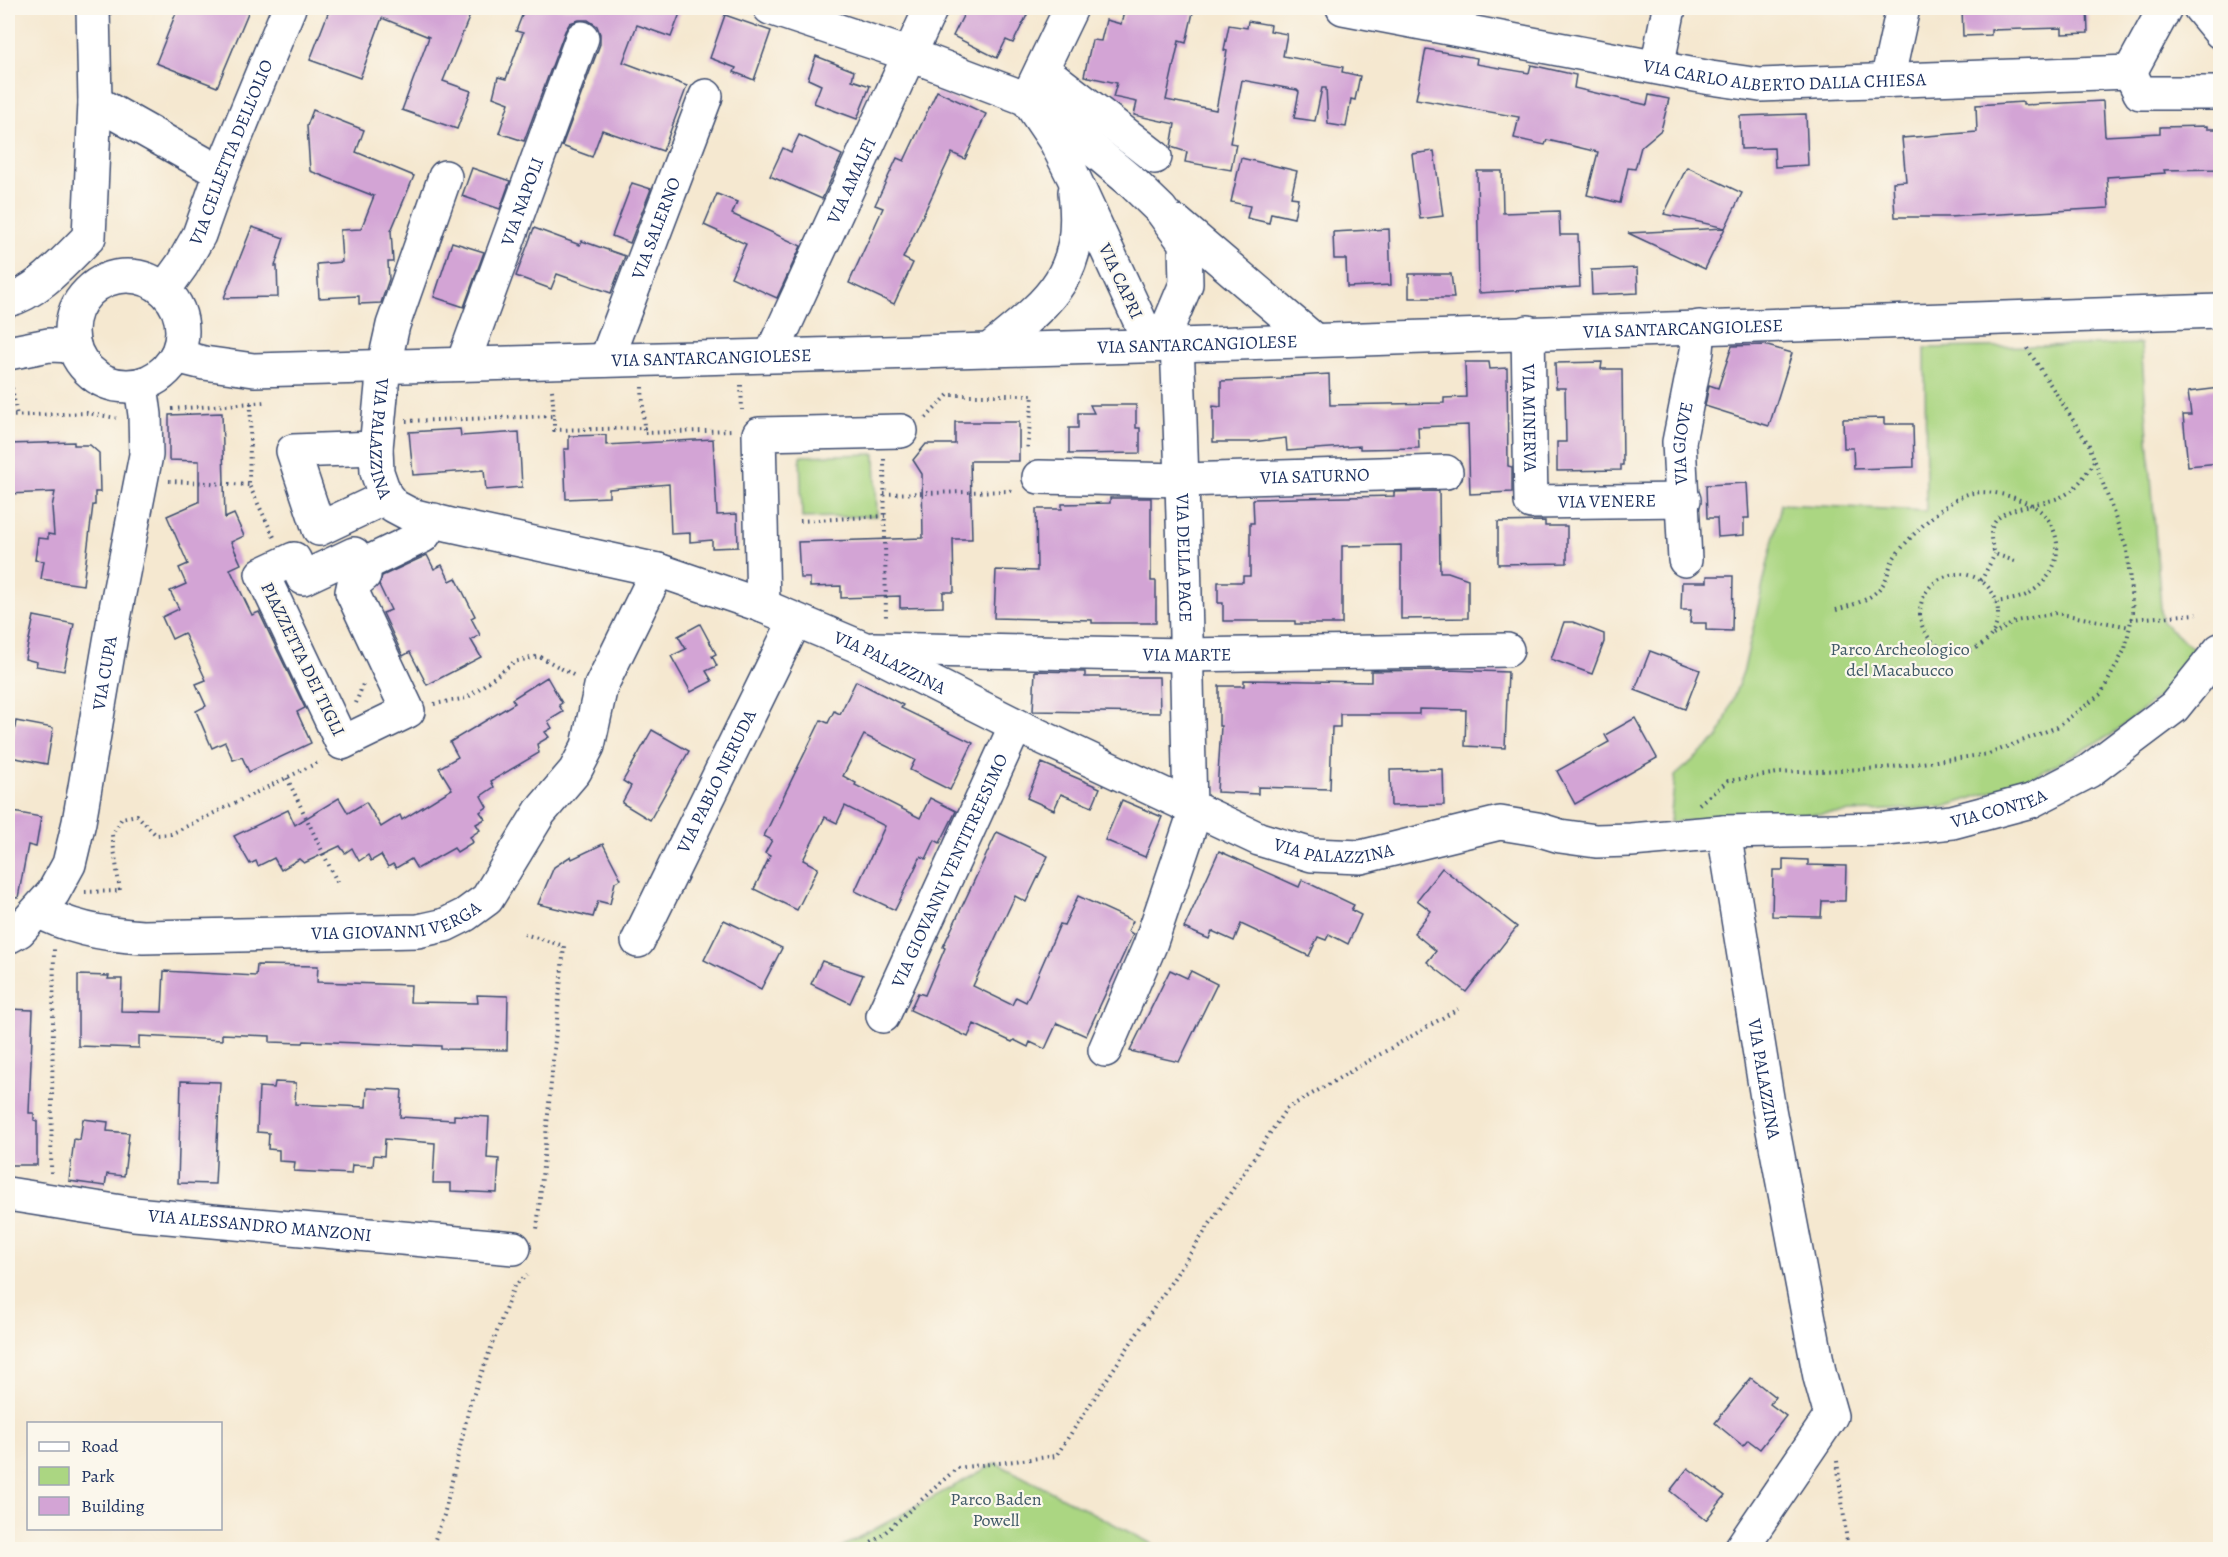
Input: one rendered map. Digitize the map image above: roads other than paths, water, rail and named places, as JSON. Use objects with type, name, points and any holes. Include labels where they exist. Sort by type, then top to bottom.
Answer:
[{"type":"street","points":[[8,300],[34,288],[89,237],[95,102],[93,8]]},
{"type":"street","name":"VIA CELLETTA DELL'OLIO","points":[[164,290],[199,235],[221,173],[289,8]]},
{"type":"street","name":"VIA CAPRI","points":[[771,8],[911,55],[1019,97],[1058,120],[1314,340]]},
{"type":"street","name":"VIA AMALFI","points":[[771,355],[931,8]]},
{"type":"street","points":[[1019,97],[1042,69],[1071,8]]},
{"type":"street","name":"VIA CARLO ALBERTO DALLA CHIESA","points":[[1343,8],[1711,78],[1760,85],[2130,72]]},
{"type":"street","points":[[1656,67],[1669,8]]},
{"type":"street","points":[[1887,81],[1902,8]]},
{"type":"street","points":[[2165,8],[2130,72],[2140,93],[2220,93]]},
{"type":"street","points":[[2200,8],[2220,32]]},
{"type":"street","name":"VIA NAPOLI","points":[[463,363],[582,38]]},
{"type":"street","points":[[1042,69],[1155,158]]},
{"type":"street","name":"VIA SALERNO","points":[[606,360],[706,96]]},
{"type":"street","name":"VIA CAPRI","points":[[1019,97],[1056,142],[1164,345]]},
{"type":"street","points":[[95,102],[221,173]]},
{"type":"street","name":"VIA CAPRI","points":[[989,350],[1038,310],[1056,290],[1069,264],[1078,216],[1073,176]]},
{"type":"street","name":"VIA PALAZZINA","points":[[445,177],[393,325],[384,365],[377,435],[377,472],[385,495],[394,506],[411,515],[658,570],[763,606],[795,621],[876,639],[1016,725],[1259,839],[1312,855],[1360,858],[1500,823],[1596,841],[1724,832],[1768,1104],[1821,1377],[1831,1416],[1740,1550]]},
{"type":"street","name":"VIA CAPRI","points":[[1161,210],[1185,243],[1186,284],[1170,322],[1164,345]]},
{"type":"street","points":[[132,276],[149,280],[164,290],[175,304],[181,321],[182,338],[176,356],[168,369],[155,379],[141,385],[124,386],[107,382],[93,374],[81,362],[74,346],[72,329],[76,311],[84,296],[98,284],[114,278],[132,276]]},
{"type":"street","name":"VIA SANTARCANGIOLESE","points":[[176,356],[204,363],[254,370],[1164,345],[2220,311]]},
{"type":"street","name":"VIA GIOVE","points":[[1685,560],[1684,500],[1679,442],[1697,351],[1699,327]]},
{"type":"street","name":"VIA MINERVA","points":[[1528,332],[1531,502]]},
{"type":"street","points":[[8,364],[49,345],[74,346]]},
{"type":"street","name":"VIA DELLA PACE","points":[[1164,345],[1183,480],[1185,656],[1193,808]]},
{"type":"street","name":"VIA CUPA","points":[[8,937],[19,931],[39,911],[69,864],[79,822],[113,624],[146,454],[145,415],[141,385]]},
{"type":"street","points":[[763,606],[750,432],[903,434]]},
{"type":"street","points":[[377,435],[293,451],[320,530],[376,502],[385,495]]},
{"type":"street","name":"VIA SATURNO","points":[[1032,477],[1183,480],[1446,472]]},
{"type":"street","name":"VIA VENERE","points":[[1531,502],[1684,500]]},
{"type":"street","points":[[363,565],[423,536],[434,520]]},
{"type":"street","name":"PIAZZETTA DEI TIGLI","points":[[354,554],[364,575],[354,583],[352,592],[408,711],[342,743],[262,574],[286,563],[294,559],[303,578],[354,554]]},
{"type":"street","name":"VIA GIOVANNI VERGA","points":[[39,911],[57,921],[106,934],[143,937],[418,931],[445,925],[465,915],[487,899],[540,812],[574,771],[588,746],[601,686],[658,570]]},
{"type":"street","name":"VIA PABLO NERUDA","points":[[638,941],[795,621]]},
{"type":"street","name":"VIA MARTE","points":[[876,639],[1185,656],[1507,650]]},
{"type":"street","name":"VIA CONTEA","points":[[1724,832],[1886,829],[1952,822],[2031,801],[2089,771],[2174,707],[2220,650]]},
{"type":"street","name":"VIA GIOVANNI VENTITREESIMO","points":[[883,1016],[1016,725]]},
{"type":"street","points":[[1105,1050],[1150,945],[1193,808]]},
{"type":"street","name":"VIA ALESSANDRO MANZONI","points":[[8,1194],[134,1214],[525,1241]]},
{"type":"park label","name":"Parco Archeologico del Macabucco","points":[[1900,659]]},
{"type":"park label","name":"Parco Baden Powell","points":[[996,1509]]}]
